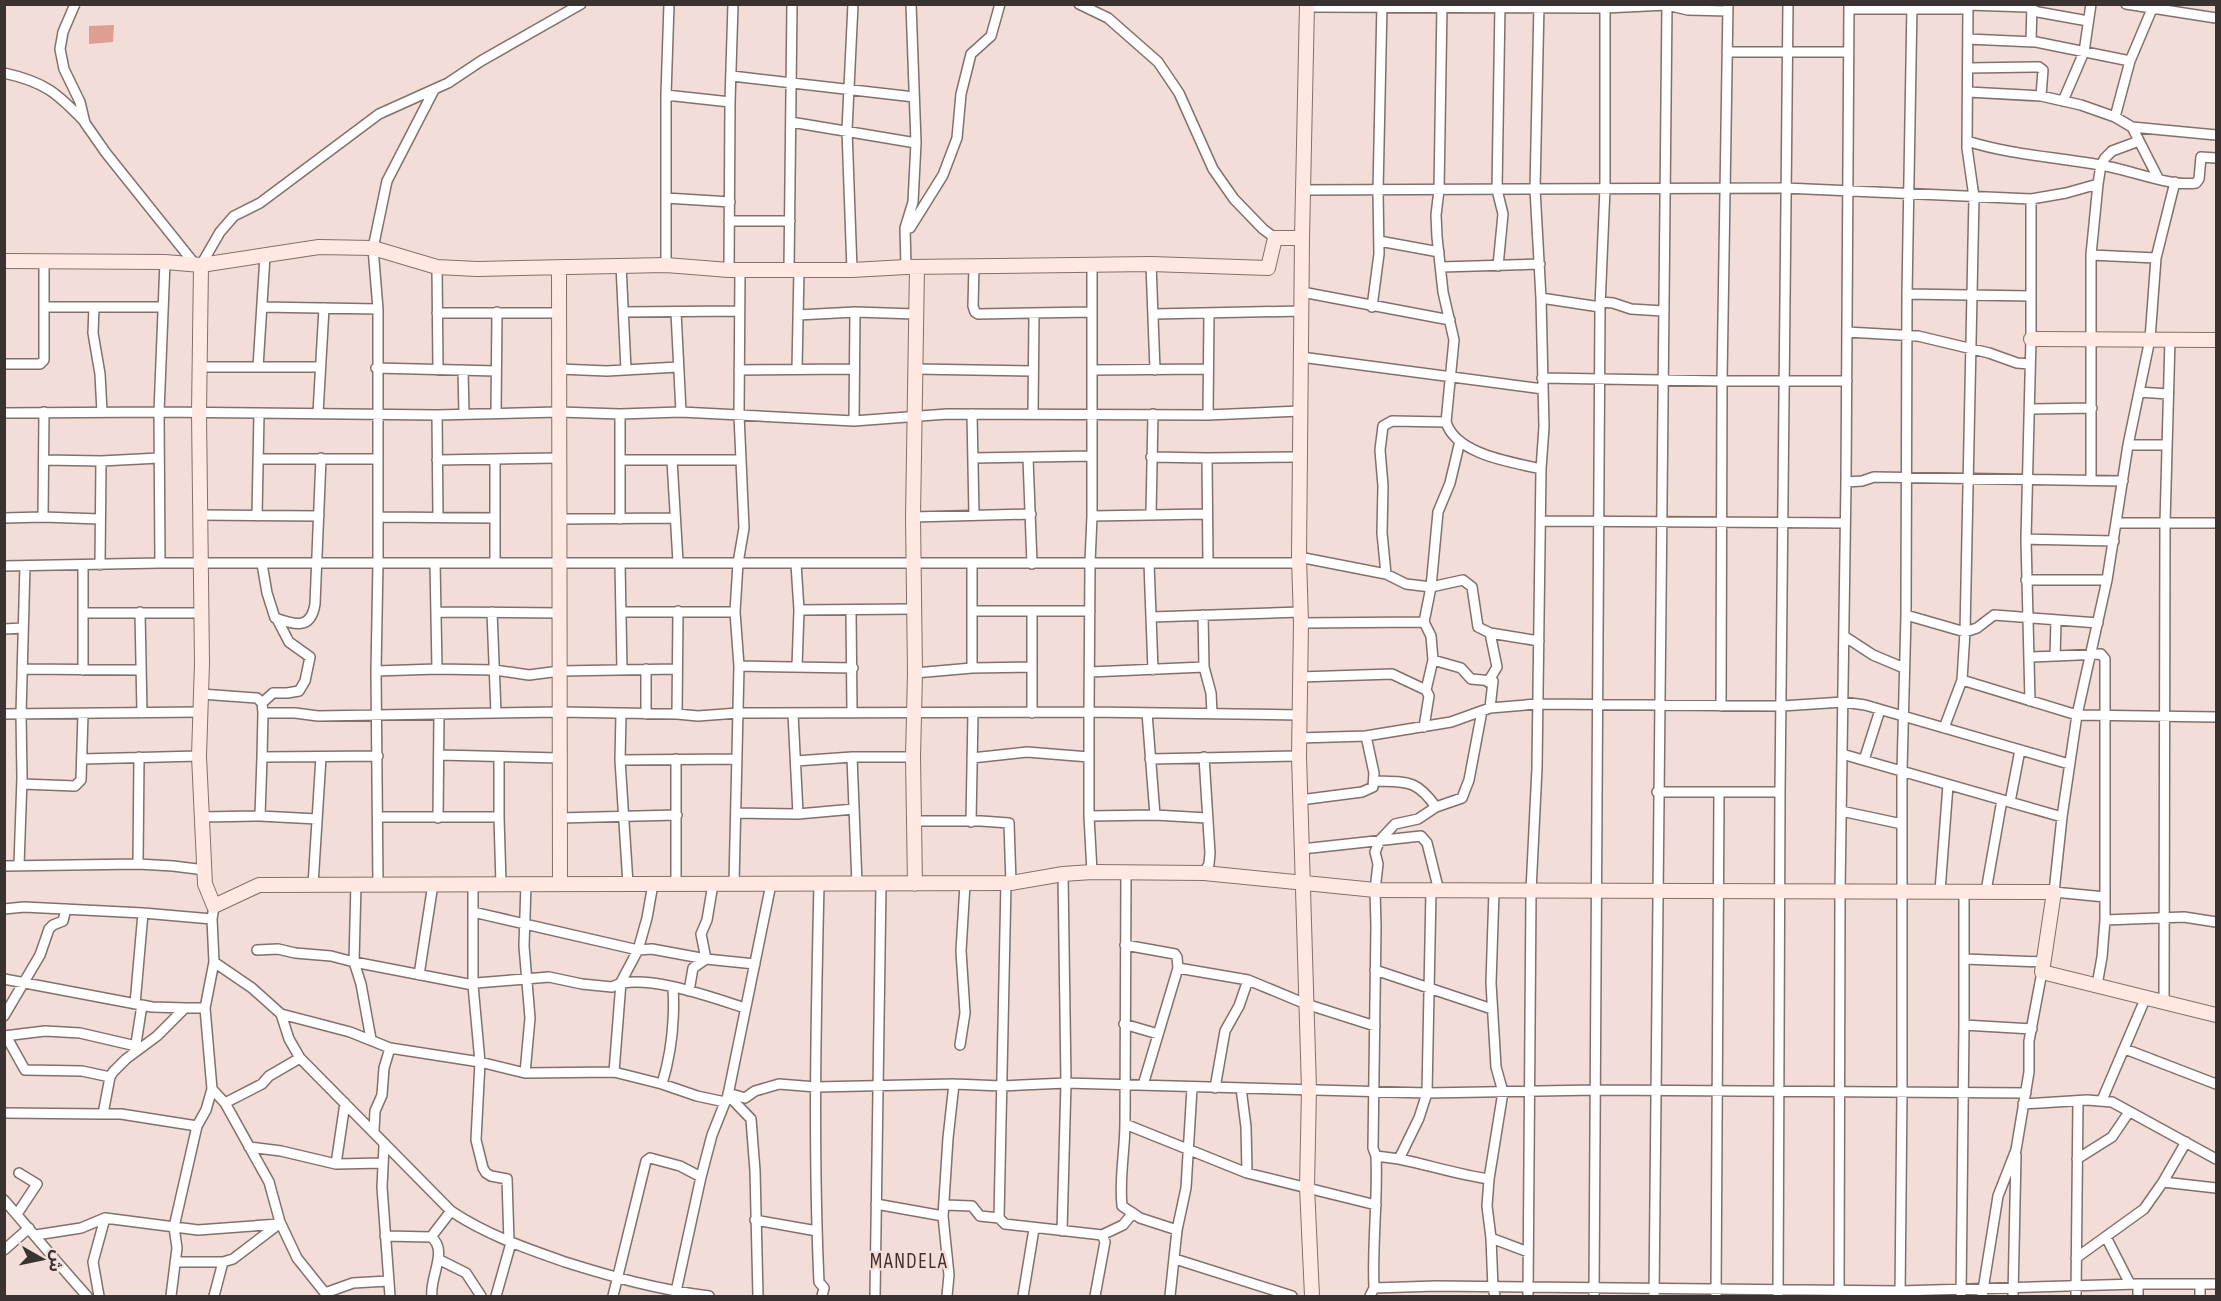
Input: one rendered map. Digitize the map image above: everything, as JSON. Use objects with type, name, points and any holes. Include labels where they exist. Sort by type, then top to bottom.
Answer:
[{"type":"street","points":[[75,4],[63,32],[60,49],[64,69],[80,102],[85,123]]},
{"type":"street","points":[[171,1296],[177,1248],[174,1227],[197,1126],[206,1110],[212,1089],[205,1008],[214,962],[213,913],[205,884],[199,756],[201,613],[198,264],[234,216],[260,203],[379,114],[448,83],[481,61],[581,4]]},
{"type":"street","points":[[666,265],[666,95],[669,4]]},
{"type":"street","points":[[733,4],[729,221],[739,311],[740,460],[744,528],[738,563],[735,612],[739,666],[734,884]]},
{"type":"street","points":[[792,4],[790,221],[798,315],[797,369]]},
{"type":"street","points":[[852,270],[847,130],[854,4]]},
{"type":"street","points":[[911,4],[916,143],[913,202],[905,228],[915,314],[912,518],[915,884]]},
{"type":"street","points":[[905,228],[910,228],[943,175],[957,138],[961,94],[971,54],[992,36],[1000,4]]},
{"type":"street","points":[[1080,4],[1108,18],[1158,62],[1179,93],[1213,170],[1234,199],[1263,230],[1275,238],[1302,238]]},
{"type":"street","points":[[1778,1293],[1783,380],[1788,4]]},
{"type":"street","points":[[2063,101],[2084,52],[2091,4]]},
{"type":"street","points":[[2126,4],[2152,9],[2183,9],[2217,18]]},
{"type":"street","points":[[1654,1293],[1659,521],[1663,380],[1663,189],[1667,5]]},
{"type":"street","points":[[1312,1296],[1307,1187],[1309,1089],[1299,756],[1302,238],[1307,6],[1667,5],[1688,10],[1728,8],[1722,381],[1721,706]]},
{"type":"street","points":[[1372,307],[1379,241],[1382,6]]},
{"type":"street","points":[[1442,6],[1439,190],[1436,215],[1443,292],[1454,340],[1446,423],[1460,441],[1472,450],[1541,469]]},
{"type":"street","points":[[1498,266],[1503,214],[1502,202],[1497,190],[1500,6]]},
{"type":"street","points":[[1528,1292],[1531,891],[1537,768],[1541,469],[1544,427],[1540,264],[1535,189],[1539,6]]},
{"type":"street","points":[[1594,1292],[1600,305],[1605,188],[1605,6]]},
{"type":"street","points":[[1944,728],[1962,680],[1965,632],[1969,348],[1974,197],[1967,141],[1968,6]]},
{"type":"street","points":[[1839,1293],[1840,892],[1846,482],[1849,7],[2032,6],[2038,12],[2088,21]]},
{"type":"street","points":[[2031,41],[2032,6]]},
{"type":"street","points":[[1900,1294],[1902,771],[1906,615],[1907,294],[1912,7]]},
{"type":"street","points":[[2115,117],[2130,61],[2152,9]]},
{"type":"street","points":[[1968,39],[2031,41],[2130,61]]},
{"type":"street","points":[[1727,52],[1848,52]]},
{"type":"street","points":[[1968,68],[2039,67],[2043,70],[2041,96]]},
{"type":"street","points":[[4,73],[39,83],[60,96],[85,123],[106,153],[198,264]]},
{"type":"street","points":[[732,76],[914,97]]},
{"type":"street","points":[[378,885],[376,368],[378,309],[374,248],[387,181],[434,90]]},
{"type":"street","points":[[1968,92],[2041,96],[2115,117],[2132,127],[2217,135]]},
{"type":"street","points":[[666,95],[730,102]]},
{"type":"street","points":[[791,122],[916,143]]},
{"type":"street","points":[[2132,127],[2158,178]]},
{"type":"street","points":[[1967,141],[2036,157],[2101,165],[2175,182],[2196,183],[2199,179],[2201,158],[2217,159]]},
{"type":"street","points":[[2091,480],[2091,255],[2098,184],[2101,165],[2112,151],[2139,141]]},
{"type":"street","points":[[2012,1292],[2016,1150],[2030,1065],[2028,1047],[2054,892],[2069,764],[2077,715],[2107,580],[2128,445],[2150,339],[2156,258],[2175,182]]},
{"type":"street","points":[[1304,190],[1725,188],[2031,199],[2098,184]]},
{"type":"street","points":[[666,198],[730,202]]},
{"type":"street","points":[[2030,700],[2026,539],[2030,409],[2031,199]]},
{"type":"street","points":[[729,221],[790,221]]},
{"type":"street","points":[[4,261],[198,264],[319,247],[374,248],[437,267],[559,268],[666,265],[735,270],[852,270],[911,267],[1151,264],[1268,268],[1275,238]]},
{"type":"street","points":[[1379,241],[1439,252]]},
{"type":"street","points":[[2091,255],[2156,258]]},
{"type":"street","points":[[258,367],[264,256]]},
{"type":"street","points":[[4,364],[43,363],[45,351],[44,260]]},
{"type":"street","points":[[160,563],[159,412],[165,262]]},
{"type":"street","points":[[1151,264],[1155,370]]},
{"type":"street","points":[[1441,267],[1540,264]]},
{"type":"street","points":[[621,266],[626,369]]},
{"type":"street","points":[[974,266],[973,306],[978,314],[1092,312]]},
{"type":"street","points":[[1092,266],[1089,712],[1089,816],[1092,872]]},
{"type":"street","points":[[437,267],[438,370]]},
{"type":"street","points":[[559,268],[560,884]]},
{"type":"street","points":[[1302,292],[1450,320]]},
{"type":"street","points":[[1907,294],[2031,296]]},
{"type":"street","points":[[1541,298],[1600,305],[1614,303],[1631,309],[1663,311]]},
{"type":"street","points":[[44,307],[162,307]]},
{"type":"street","points":[[94,307],[93,333],[100,374],[102,412]]},
{"type":"street","points":[[262,307],[378,309]]},
{"type":"street","points":[[318,413],[324,308]]},
{"type":"street","points":[[623,312],[739,311]]},
{"type":"street","points":[[1154,314],[1302,311]]},
{"type":"street","points":[[496,413],[497,312]]},
{"type":"street","points":[[676,312],[681,412]]},
{"type":"street","points":[[798,315],[855,312],[915,314]]},
{"type":"street","points":[[854,421],[855,312]]},
{"type":"street","points":[[437,313],[559,313]]},
{"type":"street","points":[[1208,415],[1209,313]]},
{"type":"street","points":[[1033,413],[1034,314]]},
{"type":"street","points":[[1847,332],[1907,334],[1989,353],[2017,363],[2030,364]]},
{"type":"street","points":[[2031,339],[2217,340]]},
{"type":"street","points":[[2164,1002],[2165,523],[2170,339]]},
{"type":"street","points":[[1301,357],[1543,389]]},
{"type":"street","points":[[200,367],[320,367]]},
{"type":"street","points":[[559,369],[594,371],[678,367]]},
{"type":"street","points":[[376,368],[496,371]]},
{"type":"street","points":[[740,370],[854,369]]},
{"type":"street","points":[[915,369],[1033,371]]},
{"type":"street","points":[[1092,370],[1208,369]]},
{"type":"street","points":[[463,370],[464,414]]},
{"type":"street","points":[[1542,378],[1847,381]]},
{"type":"street","points":[[2139,392],[2168,394]]},
{"type":"street","points":[[2030,409],[2092,408]]},
{"type":"street","points":[[4,413],[464,414],[559,412],[620,414],[681,412],[854,421],[972,414],[1208,415],[1301,411]]},
{"type":"street","points":[[44,412],[44,517]]},
{"type":"street","points":[[257,516],[259,414]]},
{"type":"street","points":[[437,414],[438,517]]},
{"type":"street","points":[[620,414],[620,519]]},
{"type":"street","points":[[972,414],[974,515]]},
{"type":"street","points":[[1151,514],[1153,414]]},
{"type":"street","points":[[1386,574],[1382,533],[1383,486],[1380,450],[1383,426],[1392,421],[1446,423]]},
{"type":"street","points":[[1426,690],[1433,660],[1431,636],[1424,622],[1431,587],[1438,512],[1450,483],[1460,441]]},
{"type":"street","points":[[2128,445],[2167,445]]},
{"type":"street","points":[[973,458],[1091,456]]},
{"type":"street","points":[[1151,457],[1301,457]]},
{"type":"street","points":[[44,460],[100,461],[159,458]]},
{"type":"street","points":[[277,619],[302,624],[308,622],[313,615],[318,563],[321,458]]},
{"type":"street","points":[[436,460],[559,458]]},
{"type":"street","points":[[1028,458],[1032,564]]},
{"type":"street","points":[[1207,458],[1208,562]]},
{"type":"street","points":[[259,459],[377,459]]},
{"type":"street","points":[[495,460],[495,563]]},
{"type":"street","points":[[621,460],[740,460]]},
{"type":"street","points":[[672,460],[678,562]]},
{"type":"street","points":[[100,461],[100,565]]},
{"type":"street","points":[[1846,482],[1862,481],[1874,477],[2123,480]]},
{"type":"street","points":[[912,518],[1030,514]]},
{"type":"street","points":[[1092,516],[1207,514]]},
{"type":"street","points":[[200,515],[319,516]]},
{"type":"street","points":[[4,518],[100,519]]},
{"type":"street","points":[[378,518],[495,518]]},
{"type":"street","points":[[559,519],[675,518]]},
{"type":"street","points":[[1542,521],[1845,523]]},
{"type":"street","points":[[2117,523],[2217,523]]},
{"type":"street","points":[[2026,539],[2114,541]]},
{"type":"street","points":[[4,566],[160,563],[1032,564],[1300,560],[1386,574],[1406,584],[1431,587],[1467,581],[1472,587],[1477,626],[1490,633],[1539,641]]},
{"type":"street","points":[[435,563],[437,669]]},
{"type":"street","points":[[1149,563],[1153,670]]},
{"type":"street","points":[[262,564],[267,593],[275,618],[289,642],[310,657],[299,691],[273,693],[262,708]]},
{"type":"street","points":[[620,564],[622,670]]},
{"type":"street","points":[[796,564],[799,610],[797,667]]},
{"type":"street","points":[[972,564],[972,668]]},
{"type":"street","points":[[83,565],[83,670]]},
{"type":"street","points":[[19,865],[25,566]]},
{"type":"street","points":[[2026,580],[2107,580]]},
{"type":"street","points":[[799,610],[914,609]]},
{"type":"street","points":[[1032,610],[1032,713]]},
{"type":"street","points":[[677,714],[678,611]]},
{"type":"street","points":[[852,611],[852,712]]},
{"type":"street","points":[[973,611],[1090,611]]},
{"type":"street","points":[[140,612],[142,713]]},
{"type":"street","points":[[436,612],[559,614]]},
{"type":"street","points":[[492,612],[496,713]]},
{"type":"street","points":[[621,612],[735,612]]},
{"type":"street","points":[[84,613],[201,613]]},
{"type":"street","points":[[1152,617],[1203,615],[1424,622]]},
{"type":"street","points":[[1203,615],[1204,667],[1212,713]]},
{"type":"street","points":[[1906,615],[1965,632],[1977,628],[1994,615],[2098,623]]},
{"type":"street","points":[[2055,656],[2056,621]]},
{"type":"street","points":[[4,629],[23,628]]},
{"type":"street","points":[[1488,682],[1497,667],[1490,633]]},
{"type":"street","points":[[1844,636],[1873,655],[1904,668]]},
{"type":"street","points":[[2030,657],[2101,654],[2105,659],[2105,920],[2097,985]]},
{"type":"street","points":[[1433,660],[1461,668],[1471,679],[1493,681],[1493,684],[1463,796],[1436,807],[1418,819],[1395,824],[1380,840],[1375,852],[1378,864],[1375,890],[1373,1148],[1376,1156],[1377,1190],[1372,1248],[1372,1292],[1436,1286],[1494,1292],[1900,1294],[2012,1292],[2076,1285],[2217,1284]]},
{"type":"street","points":[[739,666],[853,668]]},
{"type":"street","points":[[915,673],[972,668],[1031,667]]},
{"type":"street","points":[[1090,672],[1204,667]]},
{"type":"street","points":[[22,669],[141,670]]},
{"type":"street","points":[[646,669],[646,714]]},
{"type":"street","points":[[376,671],[495,670],[529,675],[560,671],[676,669]]},
{"type":"street","points":[[1300,677],[1392,674],[1426,690],[1429,696],[1424,727]]},
{"type":"street","points":[[1962,680],[2077,715],[2217,717]]},
{"type":"street","points":[[201,694],[257,698],[262,708],[260,816]]},
{"type":"street","points":[[1299,738],[1366,736],[1451,722],[1486,709],[1538,704],[1782,706],[1843,702],[1880,710],[2069,764]]},
{"type":"street","points":[[262,708],[318,716],[560,712],[698,716],[738,713],[852,712],[1299,715]]},
{"type":"street","points":[[1864,760],[1880,710]]},
{"type":"street","points":[[4,714],[199,712]]},
{"type":"street","points":[[971,822],[973,712]]},
{"type":"street","points":[[793,713],[798,814]]},
{"type":"street","points":[[1147,713],[1155,815]]},
{"type":"street","points":[[22,784],[75,786],[81,780],[83,714]]},
{"type":"street","points":[[621,714],[620,760],[628,884]]},
{"type":"street","points":[[438,818],[439,715]]},
{"type":"street","points":[[1300,800],[1362,792],[1373,787],[1375,781],[1366,736]]},
{"type":"street","points":[[1986,891],[2020,750]]},
{"type":"street","points":[[972,758],[1027,752],[1089,757]]},
{"type":"street","points":[[1842,754],[2062,817]]},
{"type":"street","points":[[440,755],[559,758]]},
{"type":"street","points":[[82,759],[199,756]]},
{"type":"street","points":[[262,757],[378,756]]},
{"type":"street","points":[[1150,759],[1299,756]]},
{"type":"street","points":[[138,864],[140,757]]},
{"type":"street","points":[[314,885],[321,757]]},
{"type":"street","points":[[499,757],[501,884]]},
{"type":"street","points":[[796,761],[852,757],[913,757]]},
{"type":"street","points":[[852,757],[857,884]]},
{"type":"street","points":[[1204,757],[1210,853],[1209,864],[1204,873]]},
{"type":"street","points":[[676,759],[676,884]]},
{"type":"street","points":[[620,760],[737,759]]},
{"type":"street","points":[[1375,781],[1412,784],[1419,787],[1436,807]]},
{"type":"street","points":[[1940,891],[1948,785]]},
{"type":"street","points":[[1657,792],[1780,792]]},
{"type":"street","points":[[1716,1293],[1719,793]]},
{"type":"street","points":[[736,813],[798,814],[854,809]]},
{"type":"street","points":[[1841,811],[1902,824]]},
{"type":"street","points":[[559,818],[677,815]]},
{"type":"street","points":[[1089,816],[1155,815],[1207,818]]},
{"type":"street","points":[[202,817],[260,816],[317,819]]},
{"type":"street","points":[[379,817],[499,817]]},
{"type":"street","points":[[914,821],[1009,823],[999,1218]]},
{"type":"street","points":[[1302,849],[1417,836],[1424,838],[1435,891],[1429,987],[1427,1093],[1419,1118],[1399,1159]]},
{"type":"street","points":[[4,866],[138,864],[205,870]]},
{"type":"street","points":[[4,909],[24,907],[143,913],[213,913],[259,885],[1009,884],[1063,874],[1092,872],[1204,873],[1375,890],[1986,891],[2054,892],[2105,897]]},
{"type":"street","points":[[1126,873],[1125,1124],[1122,1206],[1140,1218],[1177,1230]]},
{"type":"street","points":[[1062,1231],[1066,1083],[1063,874]]},
{"type":"street","points":[[419,975],[433,884]]},
{"type":"street","points":[[472,884],[473,985],[480,1062],[476,1140],[486,1173],[507,1179],[510,1243],[496,1296]]},
{"type":"street","points":[[525,1073],[530,1018],[524,946],[526,884]]},
{"type":"street","points":[[614,1072],[621,982],[638,950],[653,884]]},
{"type":"street","points":[[706,959],[701,934],[713,884]]},
{"type":"street","points":[[675,1294],[712,1135],[727,1097],[771,884]]},
{"type":"street","points":[[819,884],[816,1087],[817,1231],[819,1282],[824,1288],[822,1296]]},
{"type":"street","points":[[875,1296],[881,884]]},
{"type":"street","points":[[960,1045],[965,1013],[962,951],[965,884]]},
{"type":"street","points":[[356,885],[354,962],[362,984],[371,1039]]},
{"type":"street","points":[[1494,891],[1491,958],[1492,1010],[1496,1067],[1503,1092],[1487,1206],[1494,1292]]},
{"type":"street","points":[[1961,1292],[1964,891]]},
{"type":"street","points":[[4,1016],[40,955],[50,929],[53,925],[63,921],[66,909]]},
{"type":"street","points":[[473,912],[638,950],[652,949],[706,959],[755,964]]},
{"type":"street","points":[[136,1049],[143,913]]},
{"type":"street","points":[[2105,920],[2184,917],[2217,922]]},
{"type":"street","points":[[1125,945],[1175,954],[1177,957],[1178,968],[1143,1085]]},
{"type":"street","points":[[256,950],[278,949],[294,953],[331,956],[473,985],[476,982],[549,977],[612,987],[621,982],[648,982],[689,991],[745,1008]]},
{"type":"street","points":[[689,991],[693,968],[706,959]]},
{"type":"street","points":[[1964,959],[2042,967],[2097,985],[2217,1016]]},
{"type":"street","points":[[214,962],[252,988],[281,1014],[371,1039],[390,1048],[480,1062],[525,1073],[614,1072],[662,1084],[697,1096],[745,1098],[755,1091],[779,1084],[816,1087],[954,1084],[1002,1086],[1066,1083],[1427,1093],[1596,1090],[2026,1093]]},
{"type":"street","points":[[1178,968],[1248,980],[1306,1004],[1375,1026]]},
{"type":"street","points":[[1375,970],[1492,1010]]},
{"type":"street","points":[[4,979],[139,1004],[205,1008]]},
{"type":"street","points":[[1215,1088],[1225,1031],[1239,1006],[1248,980]]},
{"type":"street","points":[[662,1084],[672,1044],[675,1011],[673,987]]},
{"type":"street","points":[[2102,1100],[2146,997]]},
{"type":"street","points":[[103,1114],[110,1077],[136,1049],[157,1036],[185,1008]]},
{"type":"street","points":[[281,1014],[289,1039],[300,1058],[374,1131],[384,1146],[451,1211],[476,1227],[510,1243],[618,1279],[675,1294],[709,1296]]},
{"type":"street","points":[[1124,1024],[1158,1034]]},
{"type":"street","points":[[1964,1025],[2032,1029]]},
{"type":"street","points":[[110,1077],[82,1071],[25,1070],[5,1036],[45,1031],[80,1033],[136,1049]]},
{"type":"street","points":[[374,1131],[375,1111],[382,1095],[384,1068],[390,1048]]},
{"type":"street","points":[[2125,1049],[2217,1084]]},
{"type":"street","points":[[225,1103],[262,1084],[269,1076],[300,1058]]},
{"type":"street","points":[[947,1296],[949,1275],[943,1216],[954,1084]]},
{"type":"street","points":[[1170,1296],[1177,1230],[1186,1188],[1192,1088]]},
{"type":"street","points":[[1241,1088],[1246,1127],[1247,1173]]},
{"type":"street","points":[[212,1089],[225,1103],[269,1182],[279,1223],[297,1258],[325,1295],[353,1283],[388,1281]]},
{"type":"street","points":[[727,1097],[751,1119],[755,1171],[758,1296]]},
{"type":"street","points":[[2023,1104],[2102,1100],[2112,1102],[2217,1159]]},
{"type":"street","points":[[2076,1296],[2078,1101]]},
{"type":"street","points":[[336,1164],[345,1103]]},
{"type":"street","points":[[2077,1159],[2112,1137],[2129,1112]]},
{"type":"street","points":[[4,1113],[121,1114],[197,1126]]},
{"type":"street","points":[[1125,1124],[1247,1173],[1376,1205]]},
{"type":"street","points":[[2076,1258],[2144,1209],[2186,1142]]},
{"type":"street","points":[[384,1146],[382,1187],[390,1296]]},
{"type":"street","points":[[249,1147],[281,1150],[336,1164],[382,1163]]},
{"type":"street","points":[[1983,1292],[1998,1196],[2016,1150]]},
{"type":"street","points":[[1376,1156],[1425,1164],[1463,1175],[1489,1179]]},
{"type":"street","points":[[613,1296],[646,1161],[650,1158],[670,1163],[701,1177]]},
{"type":"street","points":[[17,1214],[37,1184],[19,1173]]},
{"type":"street","points":[[2163,1182],[2217,1188]]},
{"type":"street","points":[[876,1204],[943,1216]]},
{"type":"street","points":[[6,1205],[17,1214],[46,1252],[87,1296]]},
{"type":"street","points":[[945,1205],[972,1206],[980,1216],[999,1218],[1005,1224],[1102,1235],[1124,1225],[1133,1213]]},
{"type":"street","points":[[431,1237],[451,1211]]},
{"type":"street","points":[[4,1250],[32,1232],[81,1228],[105,1218],[198,1230],[279,1223]]},
{"type":"street","points":[[99,1296],[93,1262],[105,1218]]},
{"type":"street","points":[[755,1220],[817,1231]]},
{"type":"street","points":[[176,1262],[223,1262],[232,1259],[279,1223]]},
{"type":"street","points":[[1023,1296],[1034,1229]]},
{"type":"street","points":[[1095,1296],[1105,1242],[1102,1235]]},
{"type":"street","points":[[385,1236],[431,1237],[439,1245],[438,1259],[431,1282],[432,1296]]},
{"type":"street","points":[[2106,1237],[2134,1284],[2138,1296]]},
{"type":"street","points":[[1491,1238],[1528,1252]]},
{"type":"street","points":[[438,1259],[466,1273],[481,1296]]},
{"type":"street","points":[[1175,1259],[1292,1296]]},
{"type":"street","points":[[216,1296],[223,1262]]},
{"type":"street","points":[[2200,1284],[2200,1296]]},
{"type":"street","points":[[1431,1296],[1436,1286]]},
{"type":"shaded area","points":[[114,25],[113,42],[89,44],[89,26]]},
{"type":"district","name":"MANDELA","points":[[909,1261]]}]
